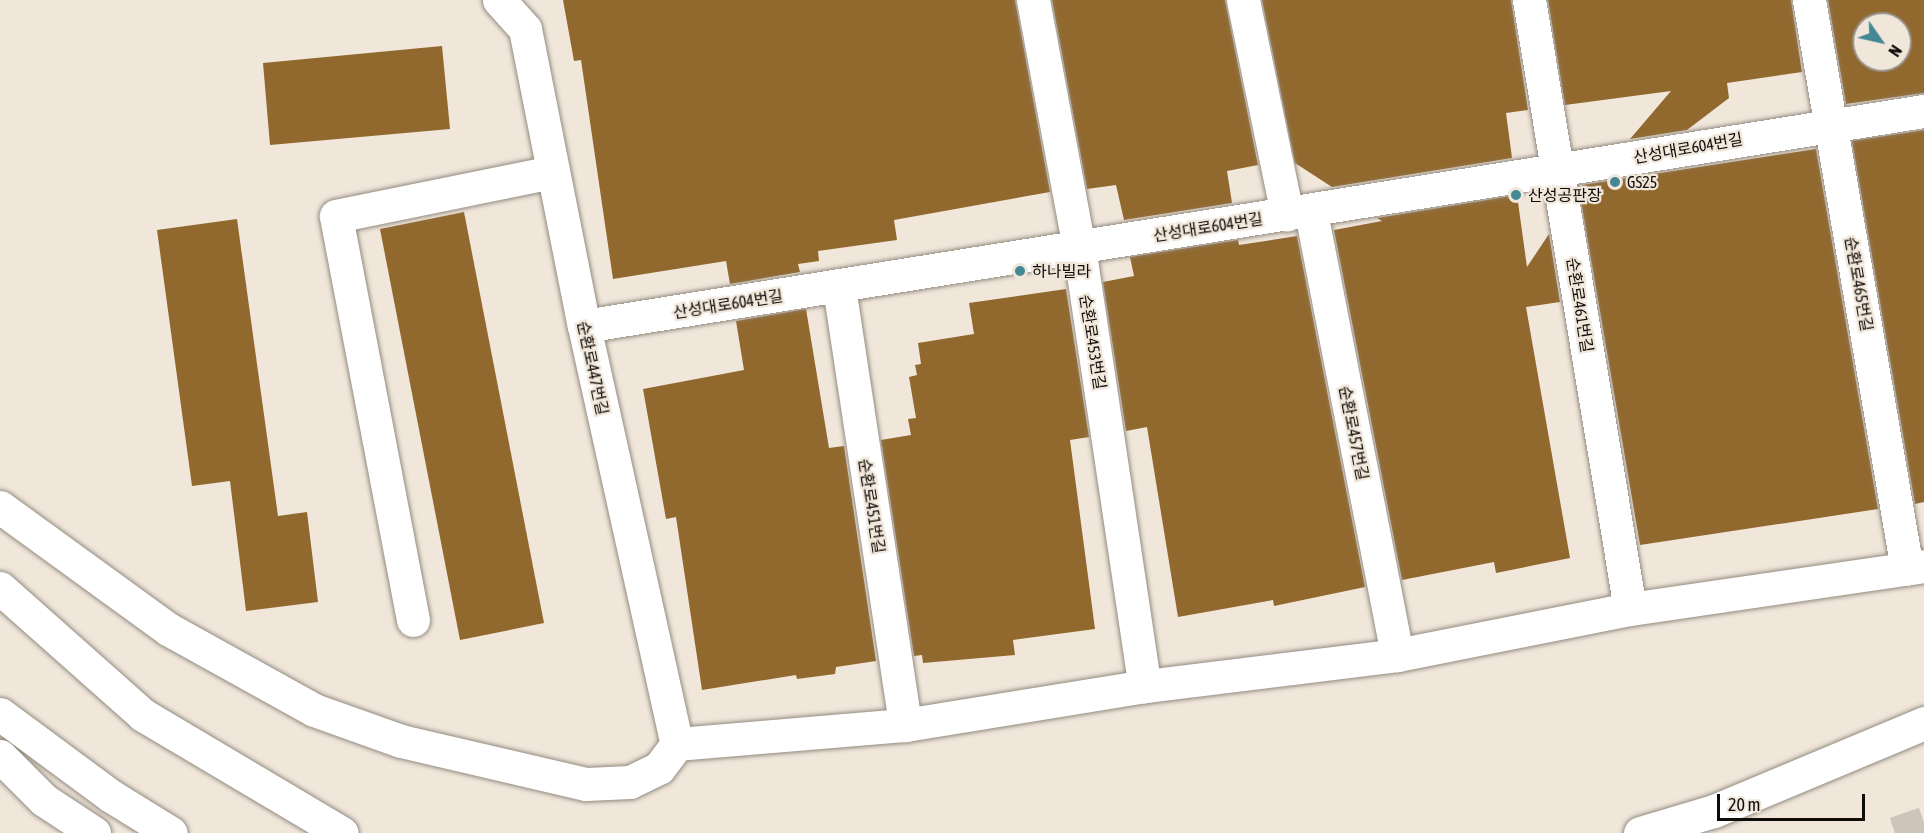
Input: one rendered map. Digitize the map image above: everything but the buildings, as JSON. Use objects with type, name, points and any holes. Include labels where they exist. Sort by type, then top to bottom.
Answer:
[{"type":"street","name":"순환로447번길","points":[[500,0],[525,28],[584,326],[677,744]]},
{"type":"street","name":"순환로453번길","points":[[1033,0],[1079,247],[1145,686]]},
{"type":"street","name":"순환로457번길","points":[[1244,0],[1299,213],[1397,654]]},
{"type":"street","name":"순환로461번길","points":[[1529,0],[1630,609]]},
{"type":"street","name":"순환로465번길","points":[[1809,0],[1915,568]]},
{"type":"street","name":"산성대로604번길","points":[[584,326],[1299,213],[1832,123],[1924,111]]},
{"type":"street","points":[[413,620],[336,216],[553,172]]},
{"type":"street","name":"순환로451번길","points":[[839,287],[905,725]]},
{"type":"street","points":[[0,507],[168,629],[314,711],[401,741],[586,783],[630,782],[659,768],[677,744],[905,725],[1145,686],[1397,654],[1630,609],[1915,568]]},
{"type":"street","points":[[0,588],[143,715],[342,833]]},
{"type":"street","points":[[0,714],[111,796],[171,833]]},
{"type":"street","points":[[1640,833],[1714,811],[1924,723]]},
{"type":"street","points":[[0,756],[44,800],[94,833]]},
{"type":"tunnel","points":[[1895,833],[1924,823]]},
{"type":"place","name":"GS25","points":[[1615,182]]},
{"type":"place","name":"산성공판장","points":[[1516,195]]},
{"type":"place","name":"하나빌라","points":[[1020,271]]}]
